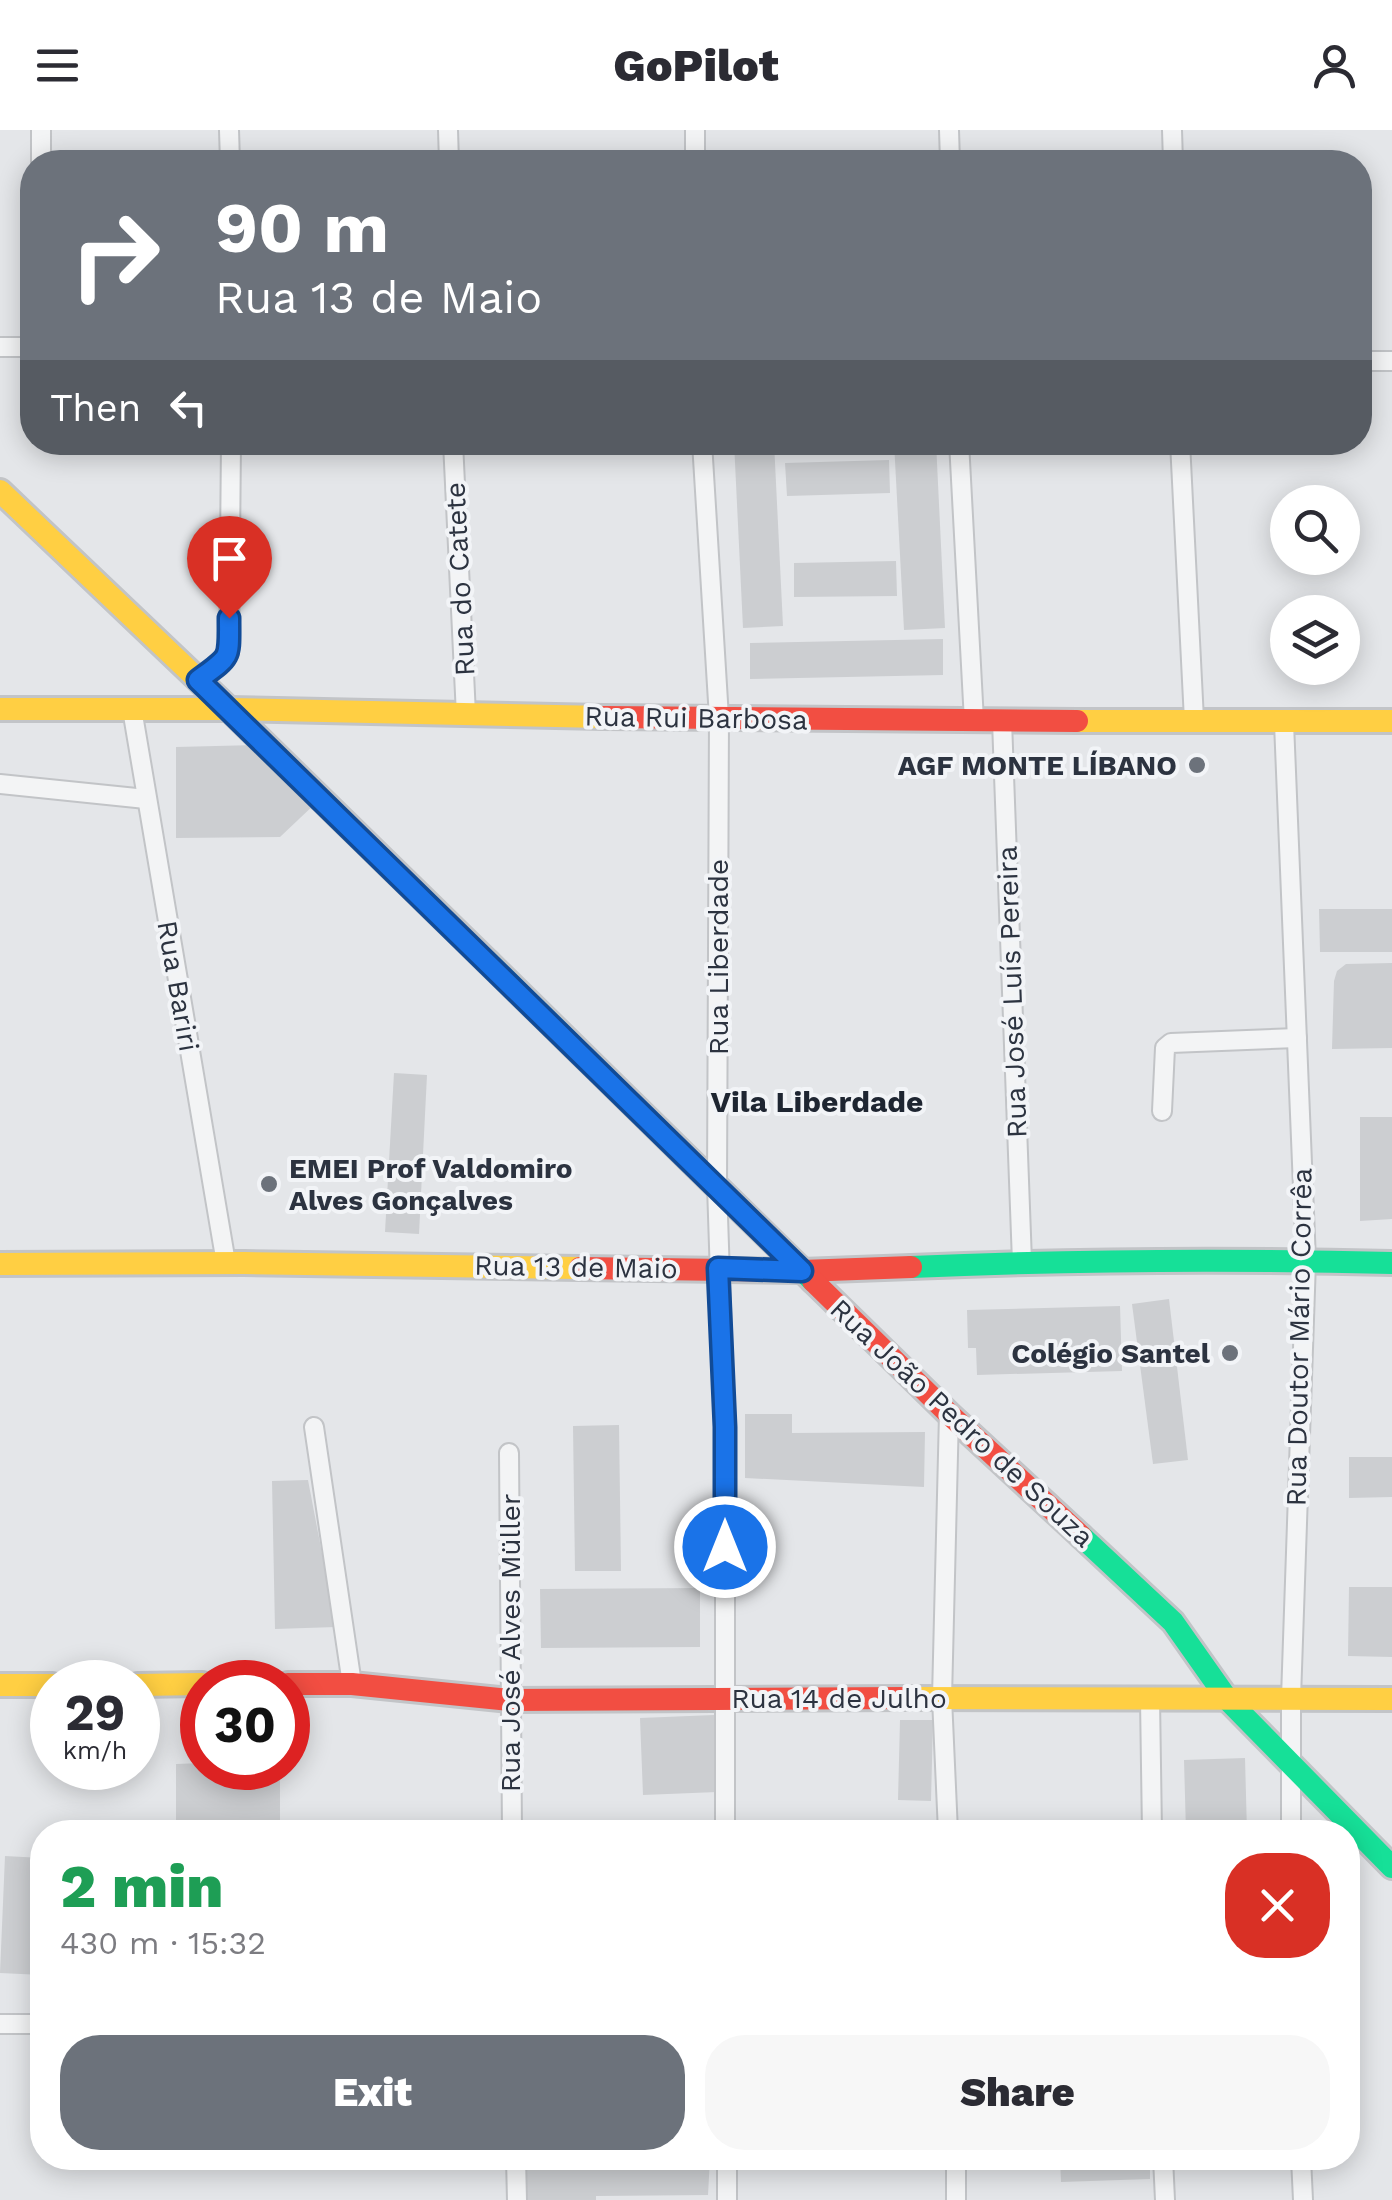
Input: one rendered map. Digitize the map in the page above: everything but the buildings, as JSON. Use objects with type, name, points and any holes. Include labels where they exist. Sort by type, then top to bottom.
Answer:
[{"type":"main road","name":"Rua João Pedro de Souza","points":[[0,490],[950,1414],[1173,1622],[1228,1700],[1345,1820]]},
{"type":"main road","name":"Rua Rui Barbosa","points":[[0,709],[1002,722],[1392,721]]},
{"type":"main road","name":"Rua 13 de Maio","points":[[0,1264],[802,1271],[1022,1262],[1392,1264]]},
{"type":"main road","name":"Rua 14 de Julho","points":[[310,1684],[352,1684],[510,1700],[1392,1698]]},
{"type":"main road","points":[[0,1685],[30,1685]]},
{"type":"main road","name":"Rua João Pedro de Souza","points":[[1360,1835],[1392,1867]]},
{"type":"street","points":[[198,680],[229,653],[231,455]]},
{"type":"street","name":"Rua do Catete","points":[[455,455],[466,715]]},
{"type":"street","name":"Rua Liberdade","points":[[703,455],[719,718],[717,1186],[725,1427],[725,1820]]},
{"type":"street","points":[[961,455],[974,721]]},
{"type":"street","points":[[1181,455],[1194,720]]},
{"type":"street","name":"Rua Bariri","points":[[132,709],[226,1263]]},
{"type":"street","name":"Rua José Luís Pereira","points":[[1002,722],[1022,1262]]},
{"type":"street","name":"Rua Doutor Mário Corrêa","points":[[1284,722],[1306,1261],[1291,1698],[1291,1820]]},
{"type":"street","points":[[0,784],[146,800]]},
{"type":"street","points":[[1162,1111],[1165,1048],[1171,1043],[1297,1038]]},
{"type":"street","points":[[947,1820],[942,1698],[950,1414]]},
{"type":"street","points":[[314,1427],[352,1684]]},
{"type":"street","name":"Rua José Alves Müller","points":[[508,1453],[512,1820]]},
{"type":"street","points":[[1150,1699],[1152,1820]]},
{"type":"street","points":[[0,2024],[30,2024]]},
{"type":"street","points":[[516,2170],[517,2200]]},
{"type":"street","points":[[727,2170],[727,2200]]},
{"type":"street","points":[[956,2170],[956,2200]]},
{"type":"street","points":[[1164,2170],[1165,2200]]},
{"type":"street","points":[[1302,2170],[1303,2200]]},
{"type":"traffic: fast","points":[[488,962],[813,1281]]},
{"type":"traffic: fast","points":[[911,1267],[1152,1261],[1392,1263]]},
{"type":"traffic: fast","points":[[1081,1536],[1173,1622],[1228,1700],[1346,1820]]},
{"type":"traffic: fast","points":[[1360,1834],[1392,1867]]},
{"type":"traffic: slow","points":[[0,491],[488,962]]},
{"type":"traffic: slow","points":[[0,709],[229,709],[603,717]]},
{"type":"traffic: slow","points":[[1077,721],[1392,721]]},
{"type":"traffic: slow","points":[[0,1264],[580,1268]]},
{"type":"traffic: slow","points":[[160,1685],[180,1684]]},
{"type":"traffic: slow","points":[[0,1685],[30,1685]]},
{"type":"traffic: slow","points":[[907,1698],[1392,1699]]},
{"type":"traffic: jam","points":[[603,717],[1077,721]]},
{"type":"traffic: jam","points":[[580,1268],[802,1271],[911,1267]]},
{"type":"traffic: jam","points":[[813,1281],[1081,1536]]},
{"type":"traffic: jam","points":[[310,1684],[352,1684],[510,1700],[907,1698]]},
{"type":"place","name":"AGF MONTE LÍBANO","points":[[1197,765]]},
{"type":"place","name":"EMEI Prof Valdomiro Alves Gonçalves","points":[[269,1184]]},
{"type":"place","name":"Colégio Santel","points":[[1230,1353]]},
{"type":"district","name":"Vila Liberdade","points":[[817,1101]]},
{"type":"route","points":[[229,618],[229,653],[198,680],[802,1271],[718,1268],[725,1427],[725,1547]]}]
